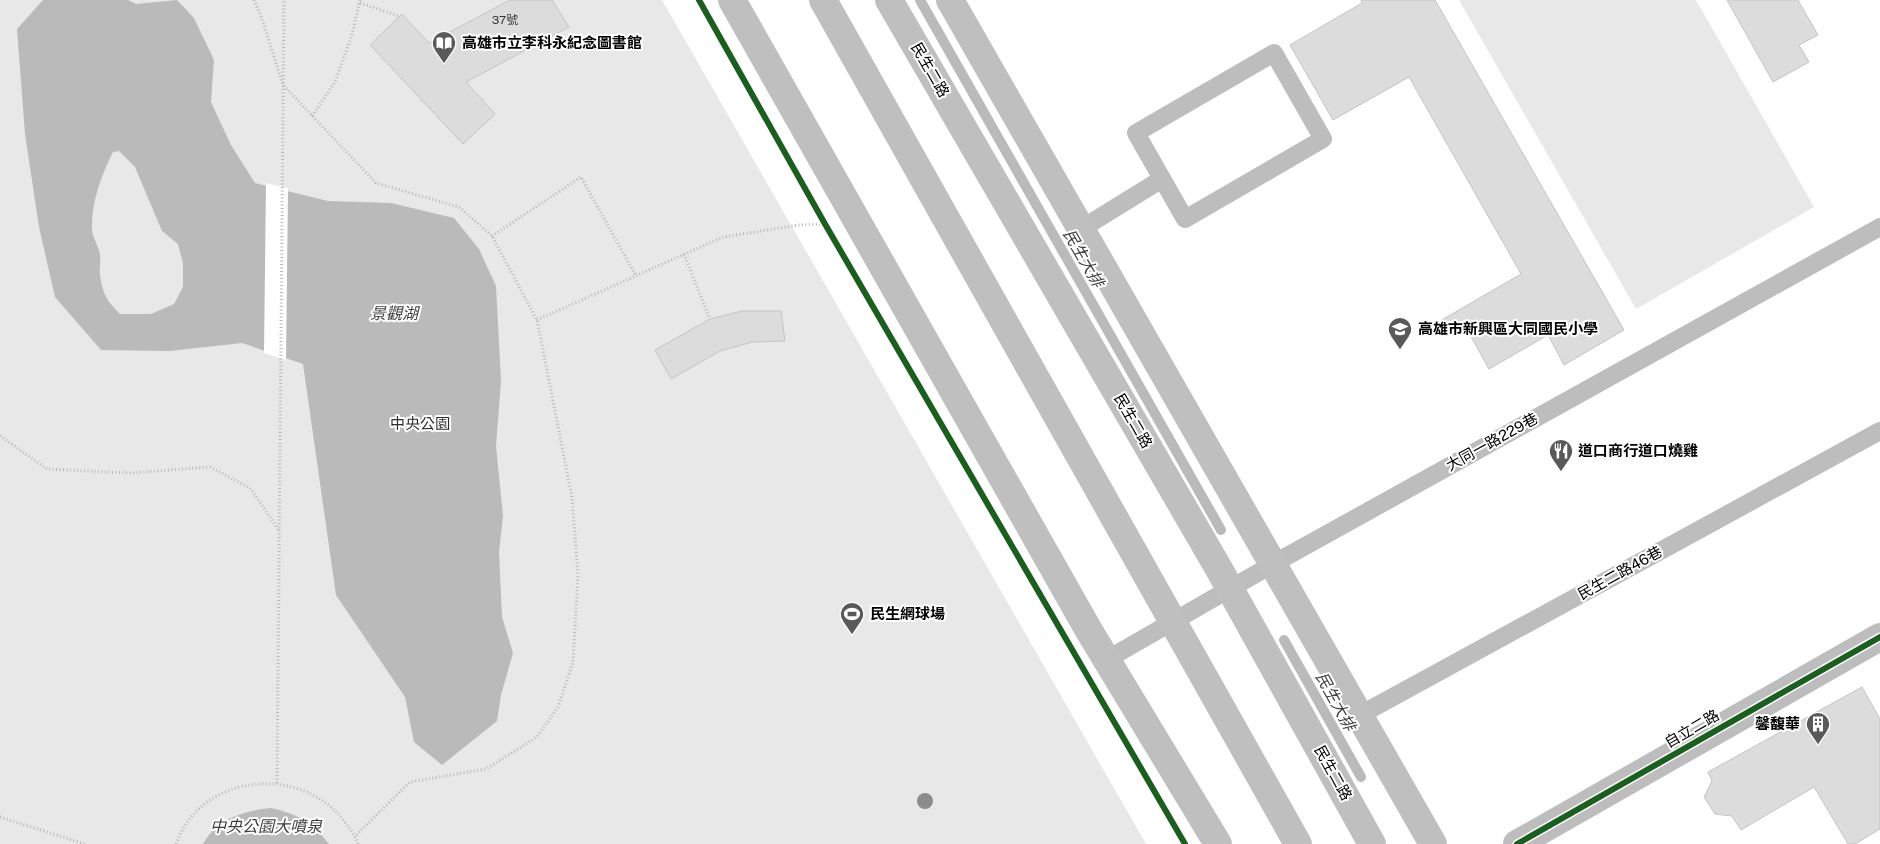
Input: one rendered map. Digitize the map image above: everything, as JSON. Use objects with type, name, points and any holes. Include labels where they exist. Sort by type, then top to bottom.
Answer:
[{"type":"main road","points":[[732,0],[1106,660],[1218,844]]},
{"type":"main road","points":[[822,0],[1298,844]]},
{"type":"main road","name":"民生二路","points":[[889,0],[1230,588],[1372,844]]},
{"type":"main road","points":[[950,0],[1433,844]]},
{"type":"street","name":"自立二路","points":[[1517,844],[1880,637]]},
{"type":"lane","points":[[1274,53],[1323,139],[1184,219],[1162,179],[1136,133],[1274,53]]},
{"type":"lane","points":[[1081,229],[1162,179]]},
{"type":"lane","name":"大同一路229巷","points":[[1106,660],[1230,588],[1880,227]]},
{"type":"lane","name":"民生二路46巷","points":[[1360,715],[1880,431]]},
{"type":"path","points":[[254,0],[283,85],[376,183],[459,207],[492,236],[537,320],[572,497],[578,575],[573,662],[558,707],[537,737],[486,769],[410,782],[355,836]]},
{"type":"path","points":[[277,782],[284,0]]},
{"type":"path","points":[[312,116],[335,82],[352,35],[360,2],[396,15],[399,18]]},
{"type":"path","points":[[492,236],[581,177],[636,276]]},
{"type":"path","points":[[820,215],[830,232]]},
{"type":"path","points":[[537,320],[723,237],[799,225],[825,224]]},
{"type":"path","points":[[684,254],[710,318]]},
{"type":"path","points":[[0,436],[48,469],[131,473],[210,467],[250,488],[279,531]]},
{"type":"path","points":[[176,844],[193,815],[218,796],[247,784],[277,782],[309,792],[335,810],[355,836],[358,844]]},
{"type":"path","points":[[0,817],[85,844]]},
{"type":"green space","name":"中央公園","points":[[0,0],[662,0],[1146,844],[0,844]]},
{"type":"green space","points":[[1459,0],[1696,0],[1814,207],[1636,309]]},
{"type":"water","name":"景觀湖","points":[[43,0],[128,0],[136,4],[177,0],[194,18],[214,60],[211,102],[231,145],[255,183],[328,201],[391,203],[454,218],[479,249],[496,286],[501,381],[496,446],[503,516],[499,552],[502,617],[513,653],[501,695],[497,721],[442,765],[414,742],[405,697],[336,595],[303,364],[242,343],[170,351],[101,350],[55,297],[39,227],[25,134],[17,29]],"holes":[[[119,151],[135,167],[162,231],[178,244],[183,263],[183,287],[174,304],[151,314],[120,314],[108,301],[102,286],[100,255],[92,230],[93,210],[98,190],[113,152]]]},
{"type":"water","name":"中央公園大噴泉","points":[[271,808],[304,820],[329,844],[203,844],[216,828],[232,817],[251,811]]},
{"type":"pier","points":[[266,183],[288,188],[286,360],[264,353]]},
{"type":"building","name":"高雄市立李科永紀念圖書館","points":[[510,0],[552,0],[569,27],[466,82],[495,114],[463,144],[370,45],[402,14],[429,43]]},
{"type":"building","points":[[1361,0],[1435,0],[1624,330],[1564,365],[1548,335],[1489,369],[1464,324],[1447,334],[1440,321],[1521,274],[1409,77],[1333,120],[1290,45],[1362,3]]},
{"type":"building","points":[[1727,0],[1798,0],[1818,35],[1799,45],[1809,62],[1773,82]]},
{"type":"building","points":[[742,311],[781,311],[785,341],[752,342],[720,351],[671,379],[655,350],[710,319]]},
{"type":"building","name":"馨馥華","points":[[1862,687],[1880,719],[1880,829],[1855,844],[1848,844],[1814,787],[1741,830],[1732,816],[1715,814],[1704,797],[1712,781],[1708,772]]},
{"type":"waterway","name":"民生大排","points":[[920,0],[1221,530]]},
{"type":"waterway","name":"民生大排","points":[[1284,640],[1361,777]]},
{"type":"cycle path","points":[[699,0],[825,224],[1185,844]]},
{"type":"cycle path","points":[[1517,844],[1880,637]]},
{"type":"place","name":"高雄市立李科永紀念圖書館","points":[[444,64]]},
{"type":"place","name":"高雄市新興區大同國民小學","points":[[1400,350]]},
{"type":"place","name":"道口商行道口燒雞","points":[[1561,472]]},
{"type":"place","name":"民生網球場","points":[[852,635]]},
{"type":"place","name":"馨馥華","points":[[1818,745]]}]
